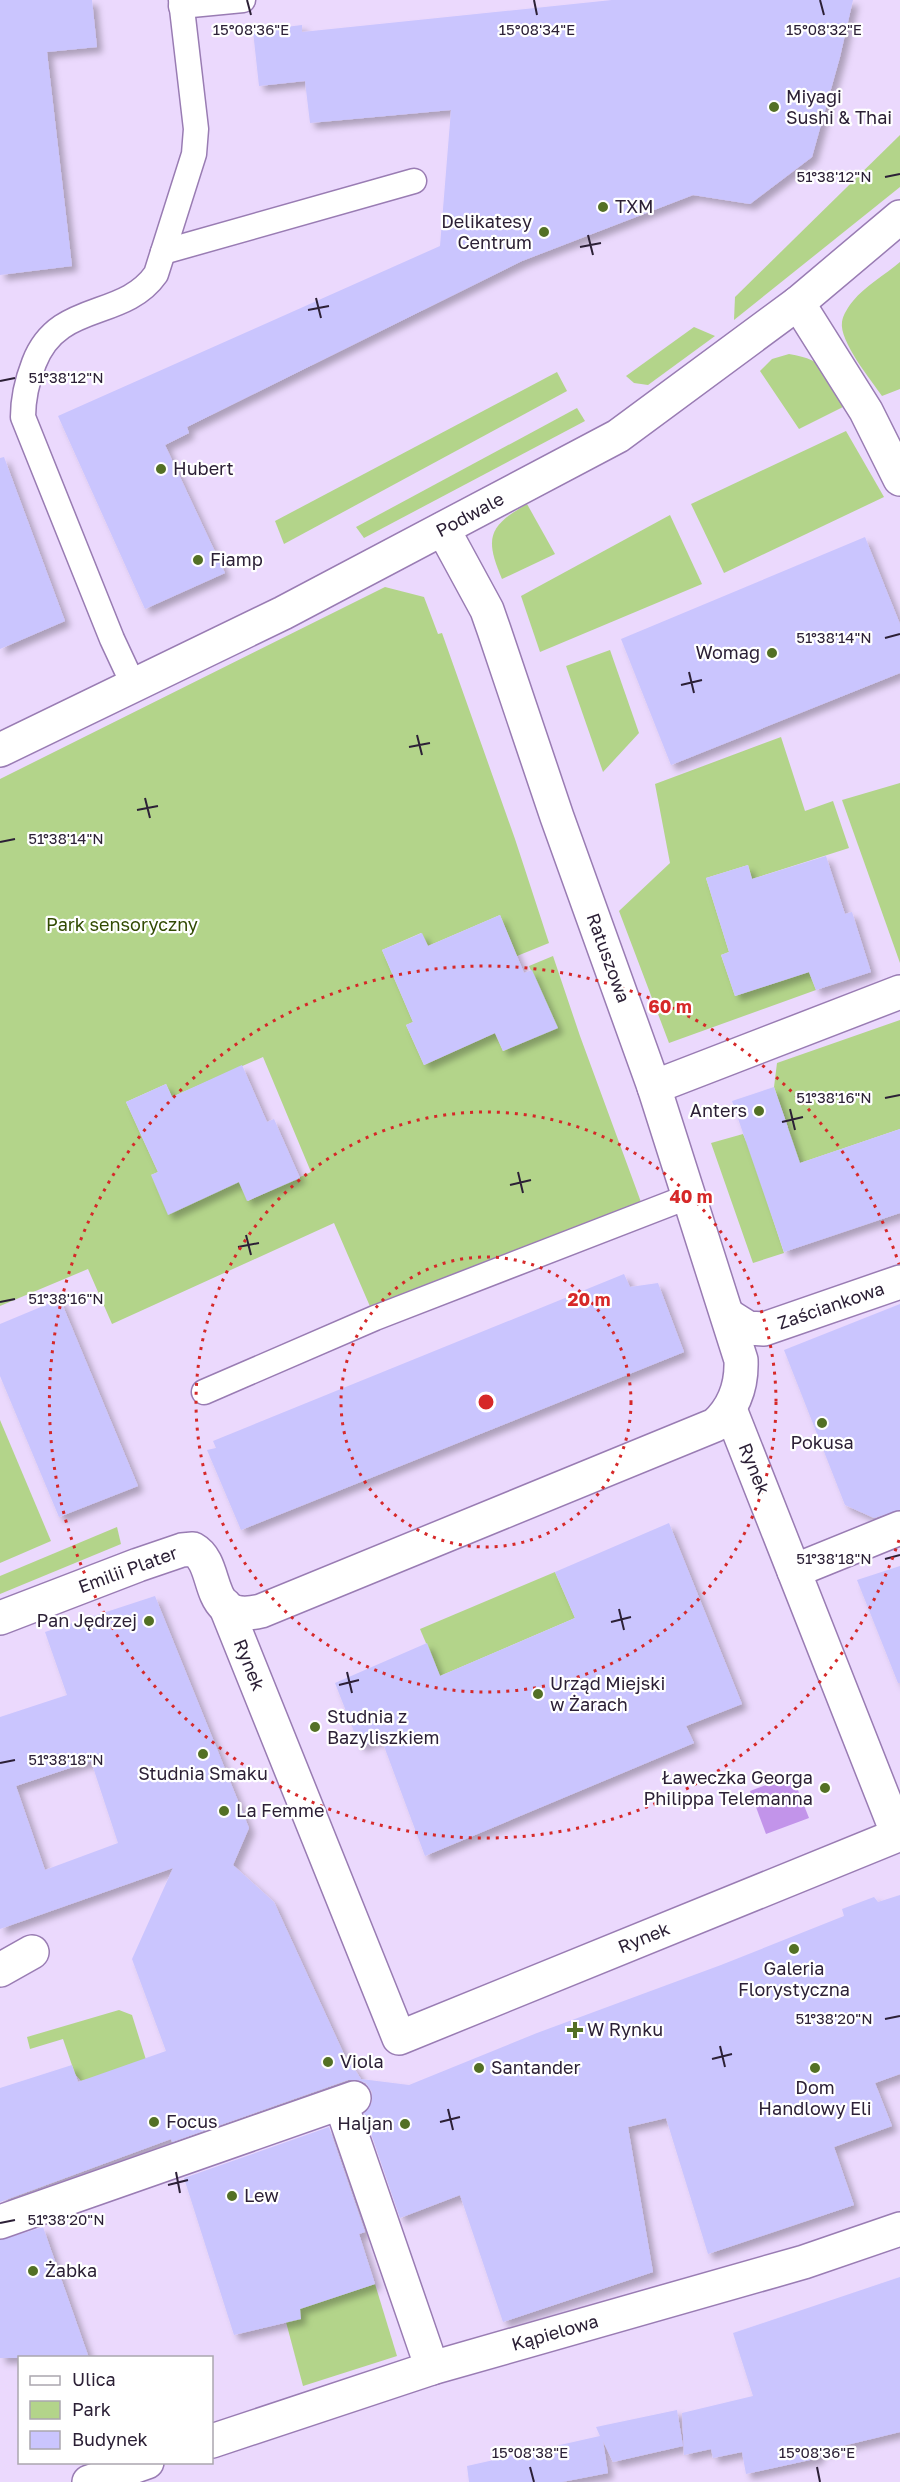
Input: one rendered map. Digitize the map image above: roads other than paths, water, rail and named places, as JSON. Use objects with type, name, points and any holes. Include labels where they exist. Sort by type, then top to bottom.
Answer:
[{"type":"street","name":"Podwale","points":[[0,750],[283,613],[618,435],[798,303],[900,217]]},
{"type":"street","points":[[798,303],[866,411],[900,478]]},
{"type":"street","name":"Ratuszowa","points":[[443,529],[487,610],[557,817],[654,1087],[729,1316],[741,1368],[736,1395],[722,1417]]},
{"type":"street","points":[[654,1087],[900,992]]},
{"type":"street","name":"Zaściankowa","points":[[729,1316],[748,1328],[764,1329],[900,1282]]},
{"type":"street","points":[[225,1605],[238,1612],[261,1611],[722,1417]]},
{"type":"street","name":"Rynek","points":[[225,1605],[399,2038],[898,1835],[794,1571],[722,1417]]},
{"type":"street","points":[[794,1571],[900,1528]]},
{"type":"street","name":"Emilii Plater","points":[[0,1618],[138,1565],[182,1550],[193,1549],[202,1557],[215,1594],[225,1605]]},
{"type":"street","points":[[0,1970],[32,1952]]},
{"type":"street","points":[[0,2222],[347,2101],[432,2368]]},
{"type":"street","name":"Kąpielowa","points":[[213,2441],[432,2368],[804,2262],[900,2229]]},
{"type":"street","points":[[88,2482],[144,2464]]},
{"type":"lane","points":[[133,684],[112,639],[24,417],[23,405],[30,374],[47,339],[66,323],[140,291],[156,274],[194,154],[196,129],[181,3],[243,0]]},
{"type":"lane","points":[[163,252],[414,181]]},
{"type":"lane","points":[[204,1392],[375,1318],[690,1196]]},
{"type":"place","name":"Miyagi Sushi & Thai","points":[[774,107]]},
{"type":"place","name":"TXM","points":[[603,207]]},
{"type":"place","name":"Delikatesy Centrum","points":[[544,232]]},
{"type":"place","name":"Hubert","points":[[161,469]]},
{"type":"place","name":"Fiamp","points":[[198,560]]},
{"type":"place","name":"Womag","points":[[772,653]]},
{"type":"place","name":"Anters","points":[[759,1111]]},
{"type":"place","name":"Pokusa","points":[[822,1423]]},
{"type":"place","name":"Pan Jędrzej","points":[[149,1621]]},
{"type":"place","name":"Urząd Miejski w Żarach","points":[[538,1694]]},
{"type":"place","name":"Studnia z Bazyliszkiem","points":[[315,1727]]},
{"type":"place","name":"Studnia Smaku","points":[[203,1754]]},
{"type":"place","name":"Ławeczka Georga Philippa Telemanna","points":[[825,1788]]},
{"type":"place","name":"La Femme","points":[[224,1811]]},
{"type":"place","name":"Galeria Florystyczna","points":[[794,1949]]},
{"type":"place","name":"W Rynku","points":[[575,2030]]},
{"type":"place","name":"Viola","points":[[328,2062]]},
{"type":"place","name":"Santander","points":[[479,2068]]},
{"type":"place","name":"Dom Handlowy Eli","points":[[815,2068]]},
{"type":"place","name":"Focus","points":[[154,2122]]},
{"type":"place","name":"Haljan","points":[[405,2124]]},
{"type":"place","name":"Lew","points":[[232,2196]]},
{"type":"place","name":"Żabka","points":[[33,2271]]},
{"type":"park label","name":"Park sensoryczny","points":[[122,925]]}]
